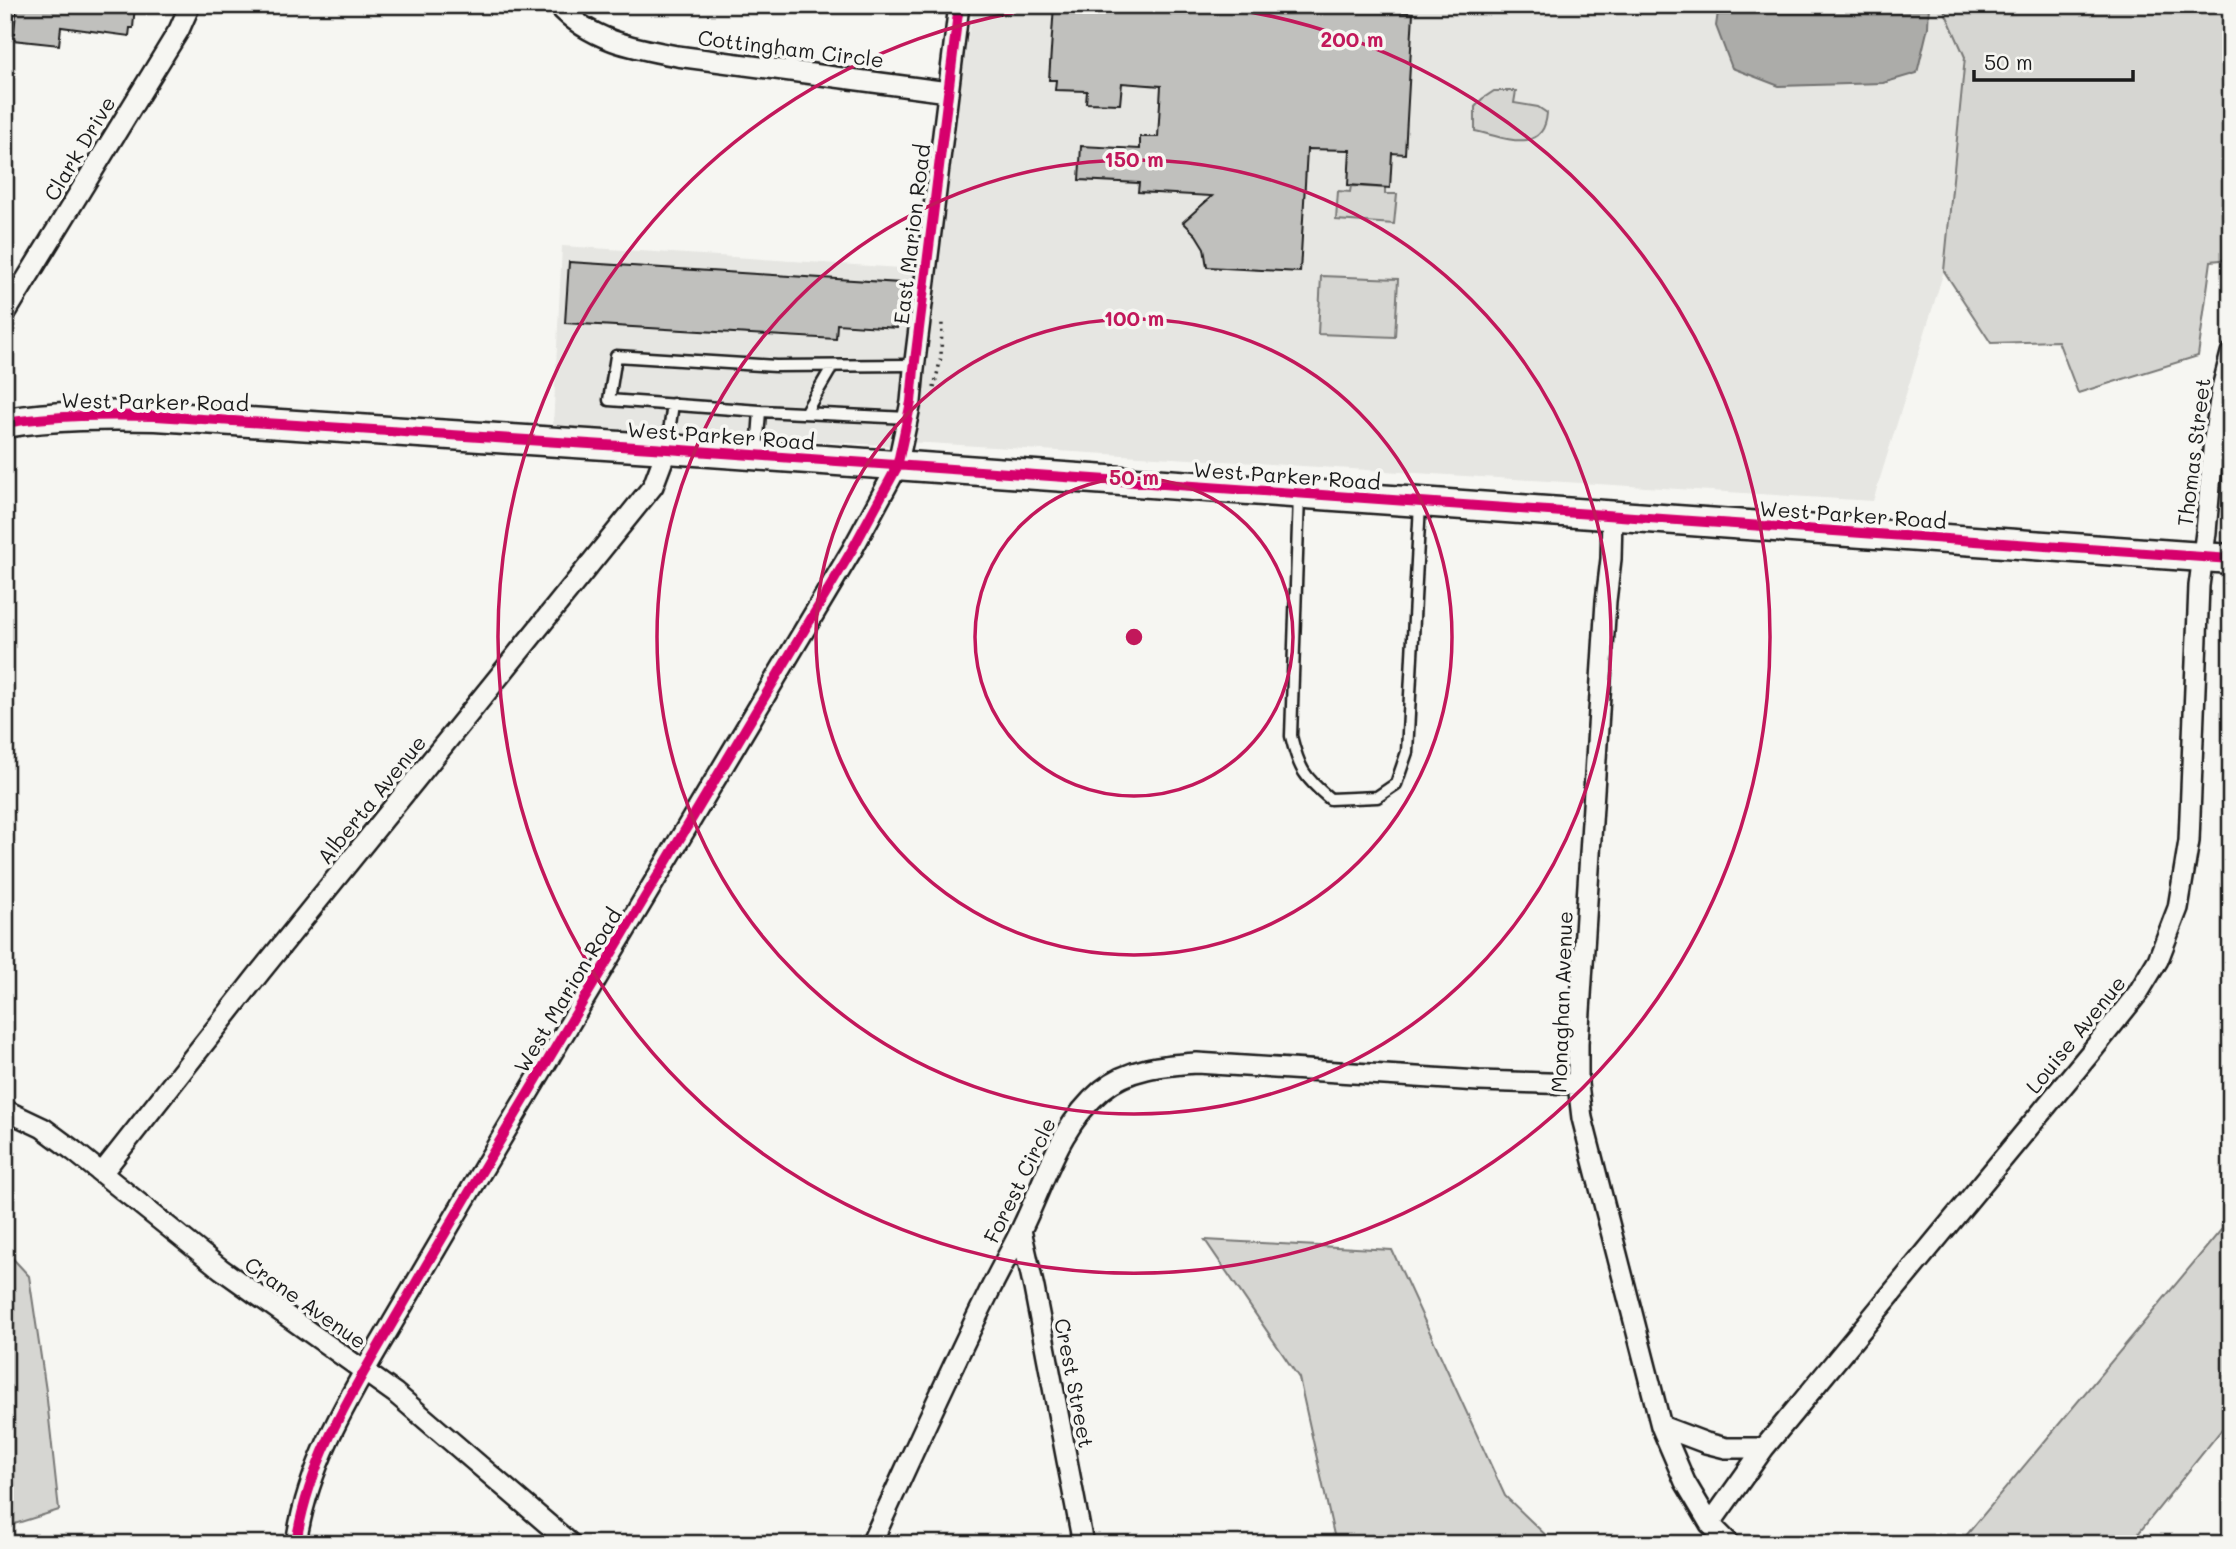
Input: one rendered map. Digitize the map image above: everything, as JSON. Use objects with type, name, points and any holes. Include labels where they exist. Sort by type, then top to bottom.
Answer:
[{"type":"street","name":"Clark Drive","points":[[5,314],[178,30],[190,5]]},
{"type":"street","name":"Cottingham Circle","points":[[558,5],[566,15],[584,28],[633,48],[948,92]]},
{"type":"street","name":"East Marion Road","points":[[897,467],[908,418],[959,5]]},
{"type":"street","name":"Thomas Street","points":[[2217,559],[2214,439],[2231,353]]},
{"type":"street","name":"West Parker Road","points":[[5,423],[95,415],[156,416],[667,449],[2217,559]]},
{"type":"street","name":"Alberta Avenue","points":[[102,1173],[253,981],[653,486],[667,449]]},
{"type":"street","name":"West Marion Road","points":[[296,1544],[308,1489],[318,1461],[365,1371],[852,550],[897,467]]},
{"type":"street","name":"Monaghan Avenue","points":[[1612,517],[1578,1043],[1578,1084],[1582,1118],[1661,1426],[1685,1482],[1710,1524],[1730,1544]]},
{"type":"street","name":"Louise Avenue","points":[[1710,1524],[1764,1448],[2091,1052],[2138,993],[2158,960],[2178,908],[2189,841],[2199,586],[2217,559]]},
{"type":"street","name":"Forest Circle","points":[[871,1544],[987,1296],[1021,1230],[1052,1158],[1066,1131],[1082,1109],[1103,1088],[1143,1069],[1197,1063],[1479,1081],[1578,1084]]},
{"type":"street","name":"Crane Avenue","points":[[5,1110],[43,1128],[221,1269],[395,1393],[571,1544]]},
{"type":"street","name":"Crest Street","points":[[1021,1230],[1083,1544]]},
{"type":"street","points":[[1661,1426],[1726,1448],[1764,1448]]},
{"type":"lane","points":[[908,418],[609,400],[616,356],[776,366],[914,365]]},
{"type":"lane","points":[[805,413],[832,367]]},
{"type":"lane","points":[[667,449],[673,404]]},
{"type":"lane","points":[[757,457],[760,411]]},
{"type":"lane","points":[[1299,495],[1291,736],[1296,757],[1308,781],[1330,799],[1377,797],[1396,784],[1407,752],[1420,503]]},
{"type":"path","points":[[934,391],[941,357],[942,313]]},
{"type":"shaded area","points":[[975,5],[1942,5],[1965,57],[1944,271],[1873,501],[928,443],[903,442],[901,446],[553,427],[562,246],[917,269]]},
{"type":"shaded area","points":[[1719,5],[1929,5],[1928,27],[1917,73],[1883,83],[1779,86],[1732,68],[1716,26]]},
{"type":"shaded area","points":[[1942,5],[2231,5],[2231,259],[2211,261],[2198,356],[2078,393],[2058,341],[1991,343],[1944,271],[1965,57]]},
{"type":"shaded area","points":[[1494,91],[1516,91],[1514,103],[1538,107],[1547,113],[1544,126],[1538,135],[1520,140],[1475,131],[1475,107]]},
{"type":"shaded area","points":[[1351,186],[1385,188],[1385,194],[1397,194],[1394,224],[1336,220],[1338,191],[1350,192]]},
{"type":"shaded area","points":[[1321,276],[1398,279],[1395,337],[1318,334]]},
{"type":"shaded area","points":[[2231,1218],[2231,1418],[2130,1544],[1959,1544]]},
{"type":"shaded area","points":[[1205,1240],[1392,1250],[1505,1496],[1555,1544],[1336,1544],[1299,1378]]},
{"type":"shaded area","points":[[5,1250],[29,1276],[46,1391],[59,1510],[5,1527]]},
{"type":"building","points":[[17,5],[135,5],[133,28],[130,28],[129,36],[61,27],[59,45],[13,40]]},
{"type":"building","points":[[1054,5],[1127,5],[1126,11],[1166,13],[1166,5],[1267,5],[1413,13],[1405,154],[1392,153],[1390,188],[1348,185],[1350,150],[1307,149],[1300,272],[1207,267],[1204,248],[1183,222],[1212,196],[1138,192],[1139,183],[1079,180],[1081,146],[1140,149],[1140,137],[1158,137],[1161,86],[1122,83],[1120,104],[1086,103],[1087,91],[1055,90],[1056,80],[1049,80]]},
{"type":"building","points":[[569,262],[900,283],[897,328],[837,324],[836,339],[565,323]]},
{"type":"cycle path","points":[[296,1544],[301,1516],[318,1463],[355,1388],[560,1038],[852,550],[897,467],[911,402],[959,5]]},
{"type":"cycle path","points":[[5,423],[80,416],[156,416],[667,449],[2231,559]]}]
